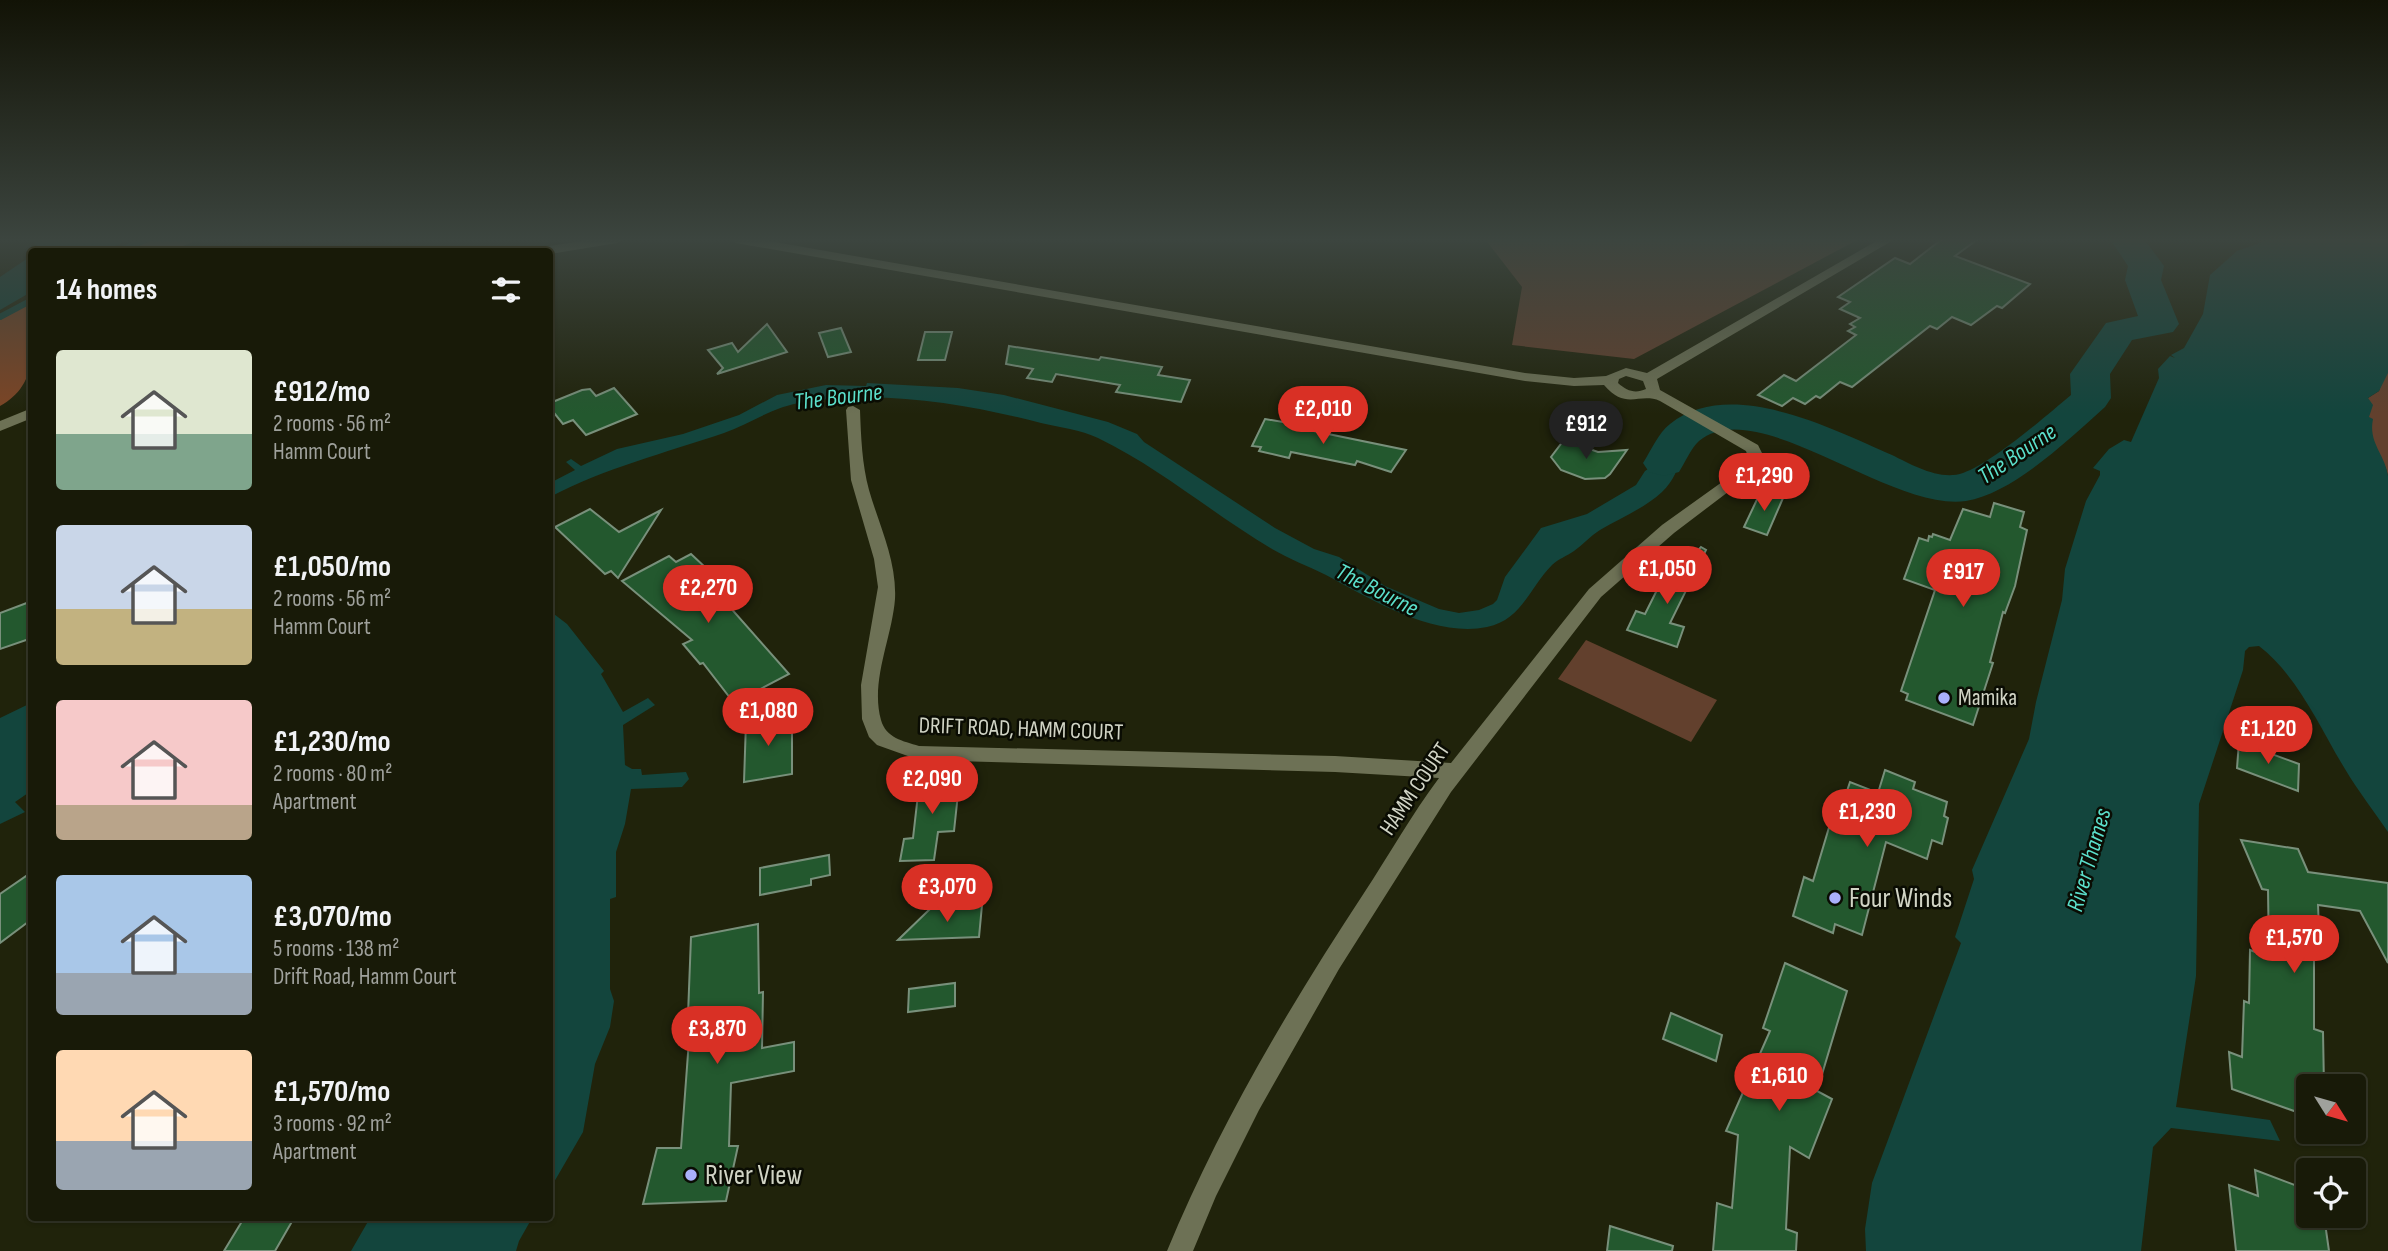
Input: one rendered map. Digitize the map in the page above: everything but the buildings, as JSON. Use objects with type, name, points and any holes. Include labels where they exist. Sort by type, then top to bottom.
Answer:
[{"type":"street","points":[[1070,297],[1525,377],[1574,382],[1611,380],[1613,376],[1626,372],[1650,385]]},
{"type":"street","points":[[1611,380],[1614,388],[1626,395],[1642,396],[1650,385],[1793,297]]},
{"type":"street","name":"HAMM COURT","points":[[1180,1251],[1207,1186],[1318,984],[1455,771],[1595,593],[1668,529],[1749,470],[1756,457],[1753,448],[1724,434],[1695,412],[1650,385]]},
{"type":"street","name":"DRIFT ROAD, HAMM COURT","points":[[853,410],[860,489],[881,554],[887,597],[874,664],[870,707],[876,733],[889,743],[919,753],[1335,764],[1455,771]]},
{"type":"street","points":[[0,427],[28,414]]},
{"type":"shaded area","points":[[1520,297],[1750,297],[1634,359],[1512,345]]},
{"type":"shaded area","points":[[28,305],[28,374],[13,397],[0,406],[0,320]]},
{"type":"shaded area","points":[[2388,365],[2388,476],[2372,438],[2368,398],[2379,391]]},
{"type":"shaded area","points":[[1586,640],[1717,700],[1691,742],[1558,679]]},
{"type":"water","points":[[0,297],[22,297],[0,310]]},
{"type":"water","name":"River Thames","points":[[2206,297],[2388,297],[2388,373],[2379,391],[2368,398],[2373,405],[2369,417],[2373,419],[2373,435],[2388,476],[2388,832],[2350,777],[2297,687],[2273,658],[2259,646],[2249,647],[2245,651],[2243,670],[2199,804],[2196,976],[2176,1107],[2270,1120],[2280,1141],[2171,1128],[2153,1147],[2141,1251],[1866,1251],[1865,1229],[1872,1183],[1961,943],[1955,937],[1974,879],[1972,870],[2029,739],[2062,600],[2065,569],[2086,501],[2100,475],[2100,471],[2093,468],[2109,449],[2124,440],[2131,442],[2159,378],[2158,369],[2170,356],[2175,358],[2171,355],[2184,348],[2203,314]]},
{"type":"water","points":[[867,383],[958,388],[1004,395],[1108,422],[1137,434],[1144,442],[1275,528],[1314,549],[1339,557],[1385,586],[1439,609],[1459,613],[1479,610],[1497,600],[1505,577],[1541,528],[1587,514],[1636,485],[1645,471],[1659,462],[1666,442],[1687,420],[1700,416],[1712,426],[1693,438],[1670,483],[1655,498],[1600,530],[1554,563],[1509,618],[1487,627],[1467,629],[1424,622],[1403,614],[1278,553],[1165,477],[1098,438],[1070,429],[953,404],[864,397],[793,404],[724,433],[614,469],[553,496],[553,481],[575,470],[566,462],[571,459],[581,466],[617,449],[683,434],[739,415],[777,395],[826,385],[866,386]]},
{"type":"water","points":[[553,613],[567,624],[604,671],[601,674],[623,712],[648,698],[655,705],[623,725],[625,765],[632,769],[641,769],[642,775],[686,772],[689,779],[682,787],[631,789],[625,824],[616,852],[616,897],[610,899],[610,989],[614,1001],[610,1027],[595,1064],[583,1132],[553,1184]]},
{"type":"water","points":[[28,704],[28,793],[15,802],[25,812],[0,824],[0,718]]},
{"type":"water","points":[[368,1221],[530,1221],[516,1251],[351,1251]]},
{"type":"waterway","name":"The Bourne","points":[[1664,463],[1685,432],[1709,419],[1738,417],[1770,422],[1803,433],[1924,485],[1966,487],[1993,474],[2030,448],[2091,398],[2090,374],[2119,331],[2160,324],[2150,297]]},
{"type":"waterway","points":[[0,317],[28,302]]},
{"type":"place","name":"Mamika","points":[[1944,698]]},
{"type":"place","name":"Four Winds","points":[[1835,898]]},
{"type":"place","name":"River View","points":[[691,1175]]}]
